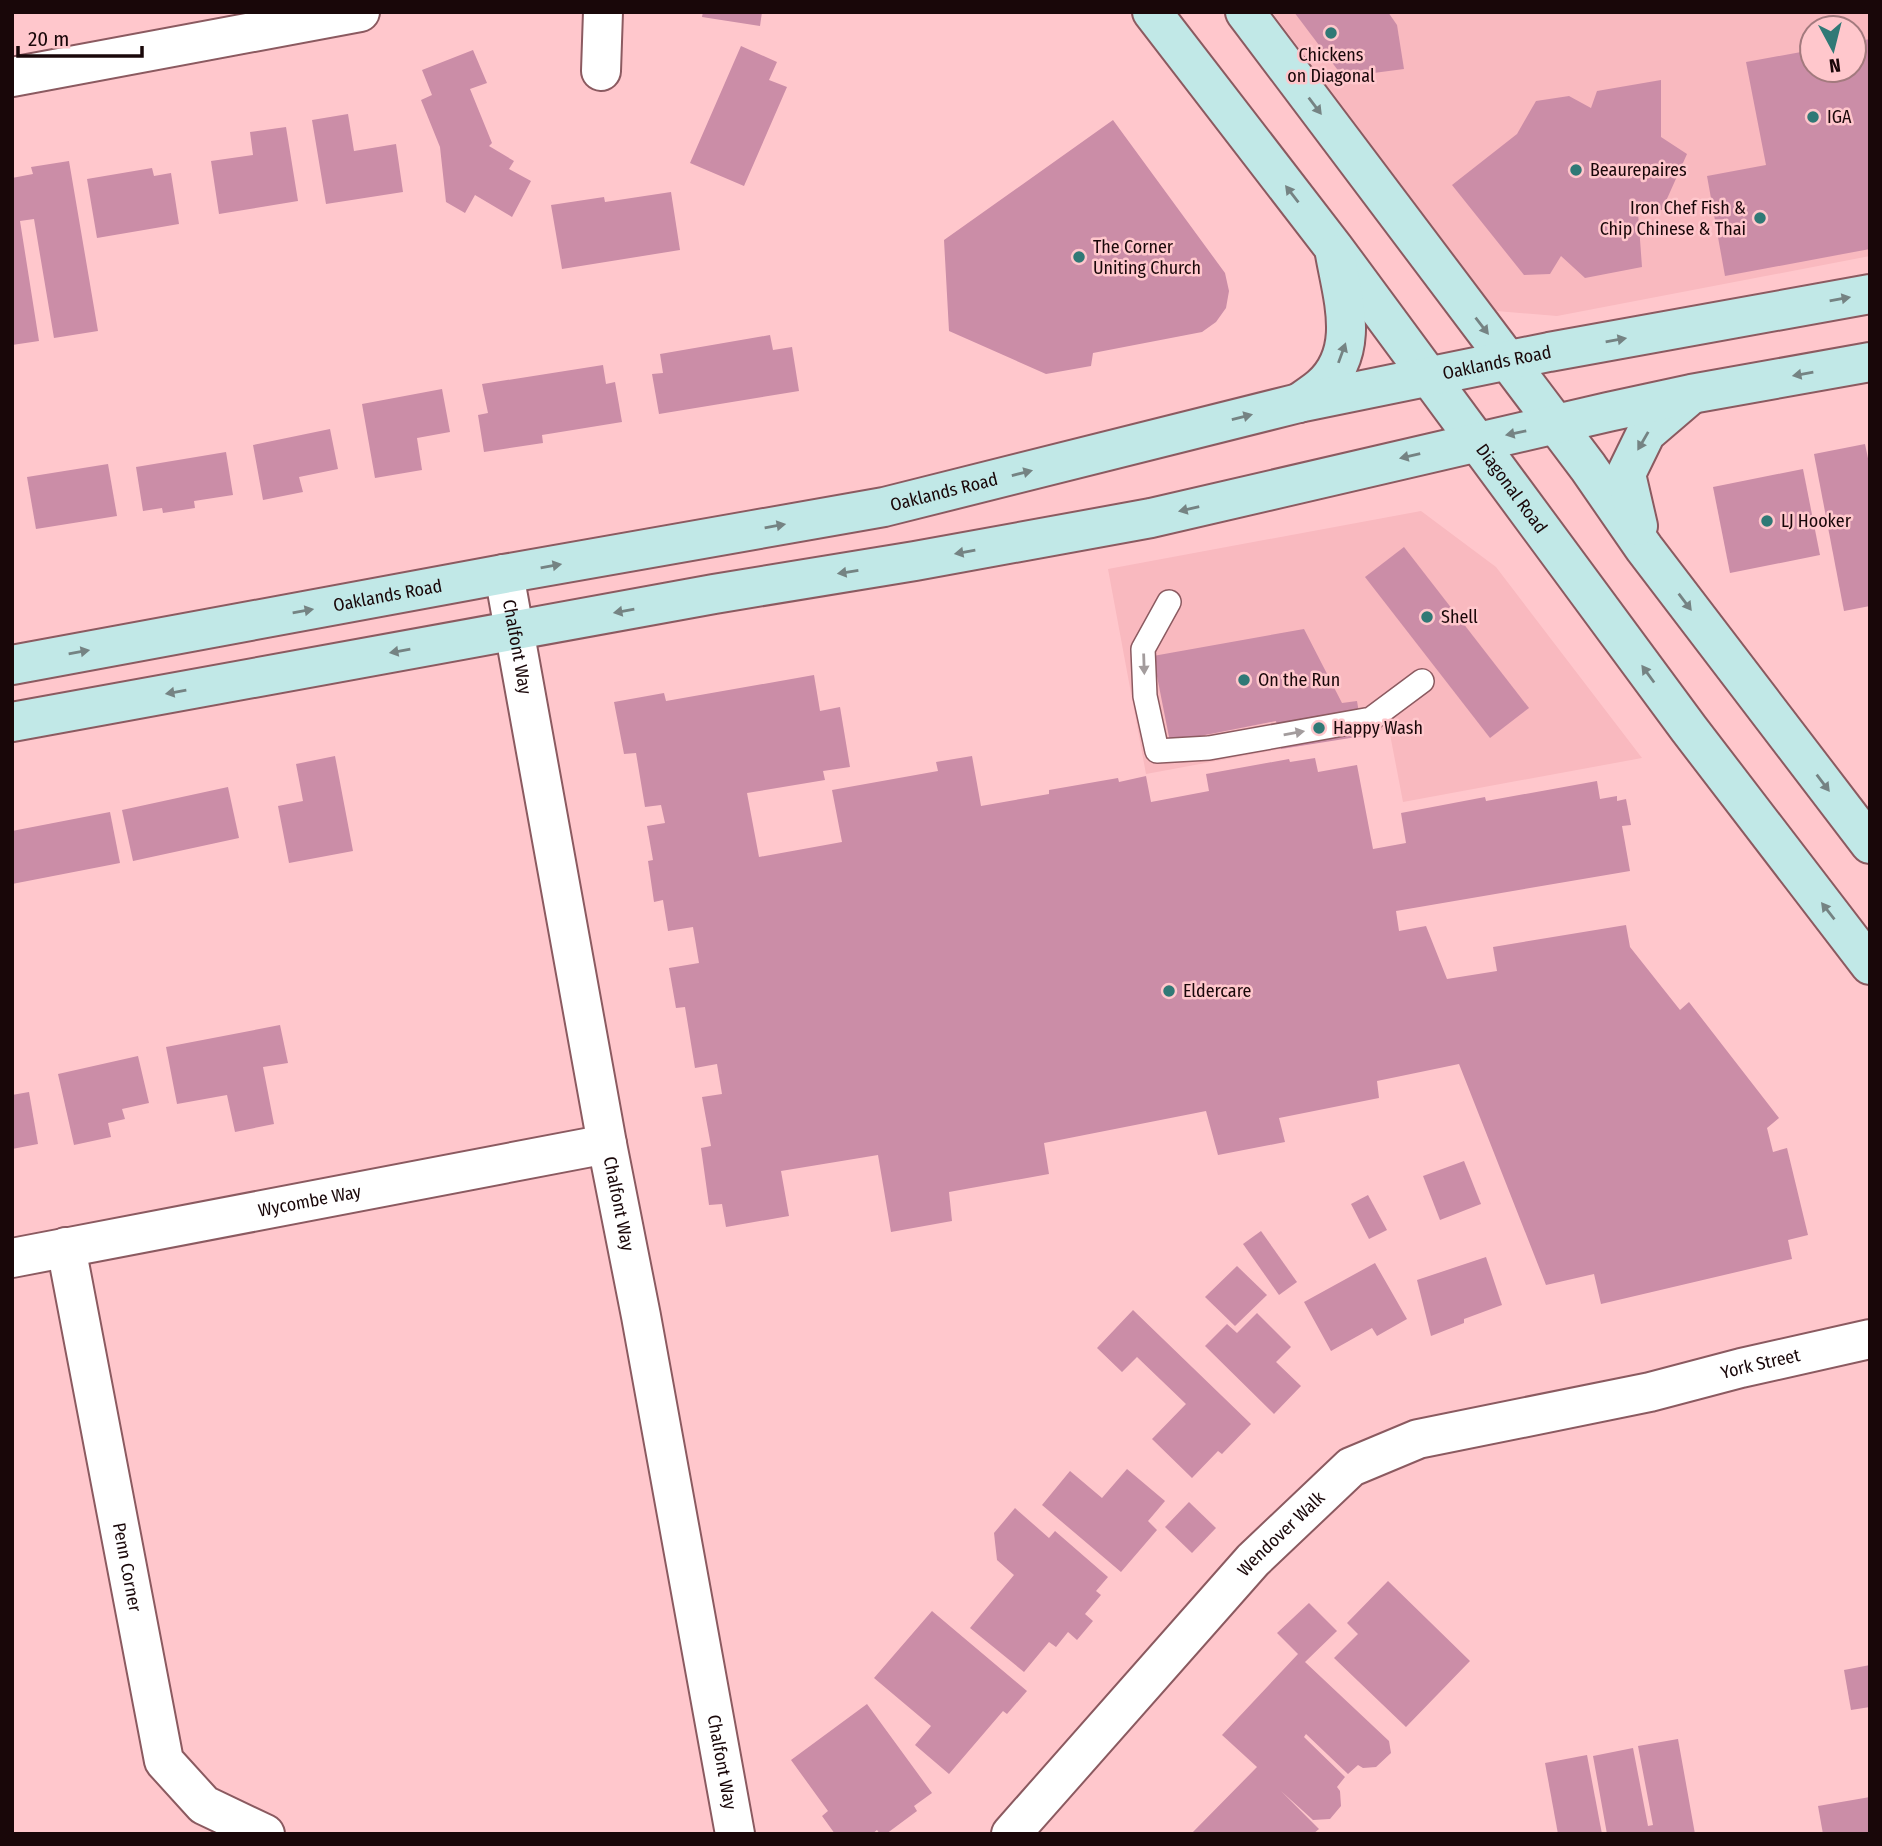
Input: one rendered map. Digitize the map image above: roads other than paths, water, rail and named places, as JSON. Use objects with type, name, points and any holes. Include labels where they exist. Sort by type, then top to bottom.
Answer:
[{"type":"main road","name":"Diagonal Road","points":[[1152,12],[1334,248],[1689,729],[1870,965]]},
{"type":"main road","points":[[1245,12],[1588,467],[1644,548],[1870,844]]},
{"type":"main road","points":[[1299,403],[1321,387],[1335,372],[1346,346],[1347,323],[1334,248]]},
{"type":"main road","name":"Oaklands Road","points":[[12,665],[884,507],[1299,403],[1870,294]]},
{"type":"main road","points":[[12,722],[1151,518],[1476,441],[1691,394],[1870,362]]},
{"type":"main road","points":[[1644,548],[1626,474],[1646,433],[1691,394]]},
{"type":"street","points":[[12,77],[360,12]]},
{"type":"street","points":[[601,71],[603,12]]},
{"type":"street","name":"Chalfont Way","points":[[504,574],[735,1834]]},
{"type":"street","name":"Wycombe Way","points":[[12,1258],[607,1144]]},
{"type":"street","name":"Penn Corner","points":[[66,1247],[164,1762],[204,1805],[265,1834]]},
{"type":"street","name":"York Street","points":[[1650,1392],[1870,1339]]},
{"type":"street","name":"Wendover Walk","points":[[1011,1834],[1253,1560],[1351,1468],[1419,1439],[1650,1392]]},
{"type":"lane","points":[[1169,602],[1143,649],[1145,696],[1157,751],[1209,748],[1371,719],[1422,681]]},
{"type":"place","name":"Chickens on Diagonal","points":[[1331,33]]},
{"type":"place","name":"IGA","points":[[1813,117]]},
{"type":"place","name":"Beaurepaires","points":[[1576,170]]},
{"type":"place","name":"Iron Chef Fish & Chip Chinese & Thai","points":[[1760,218]]},
{"type":"place","name":"The Corner Uniting Church","points":[[1079,257]]},
{"type":"place","name":"LJ Hooker","points":[[1767,521]]},
{"type":"place","name":"Shell","points":[[1427,617]]},
{"type":"place","name":"On the Run","points":[[1244,680]]},
{"type":"place","name":"Happy Wash","points":[[1319,728]]},
{"type":"place","name":"Eldercare","points":[[1169,991]]}]
